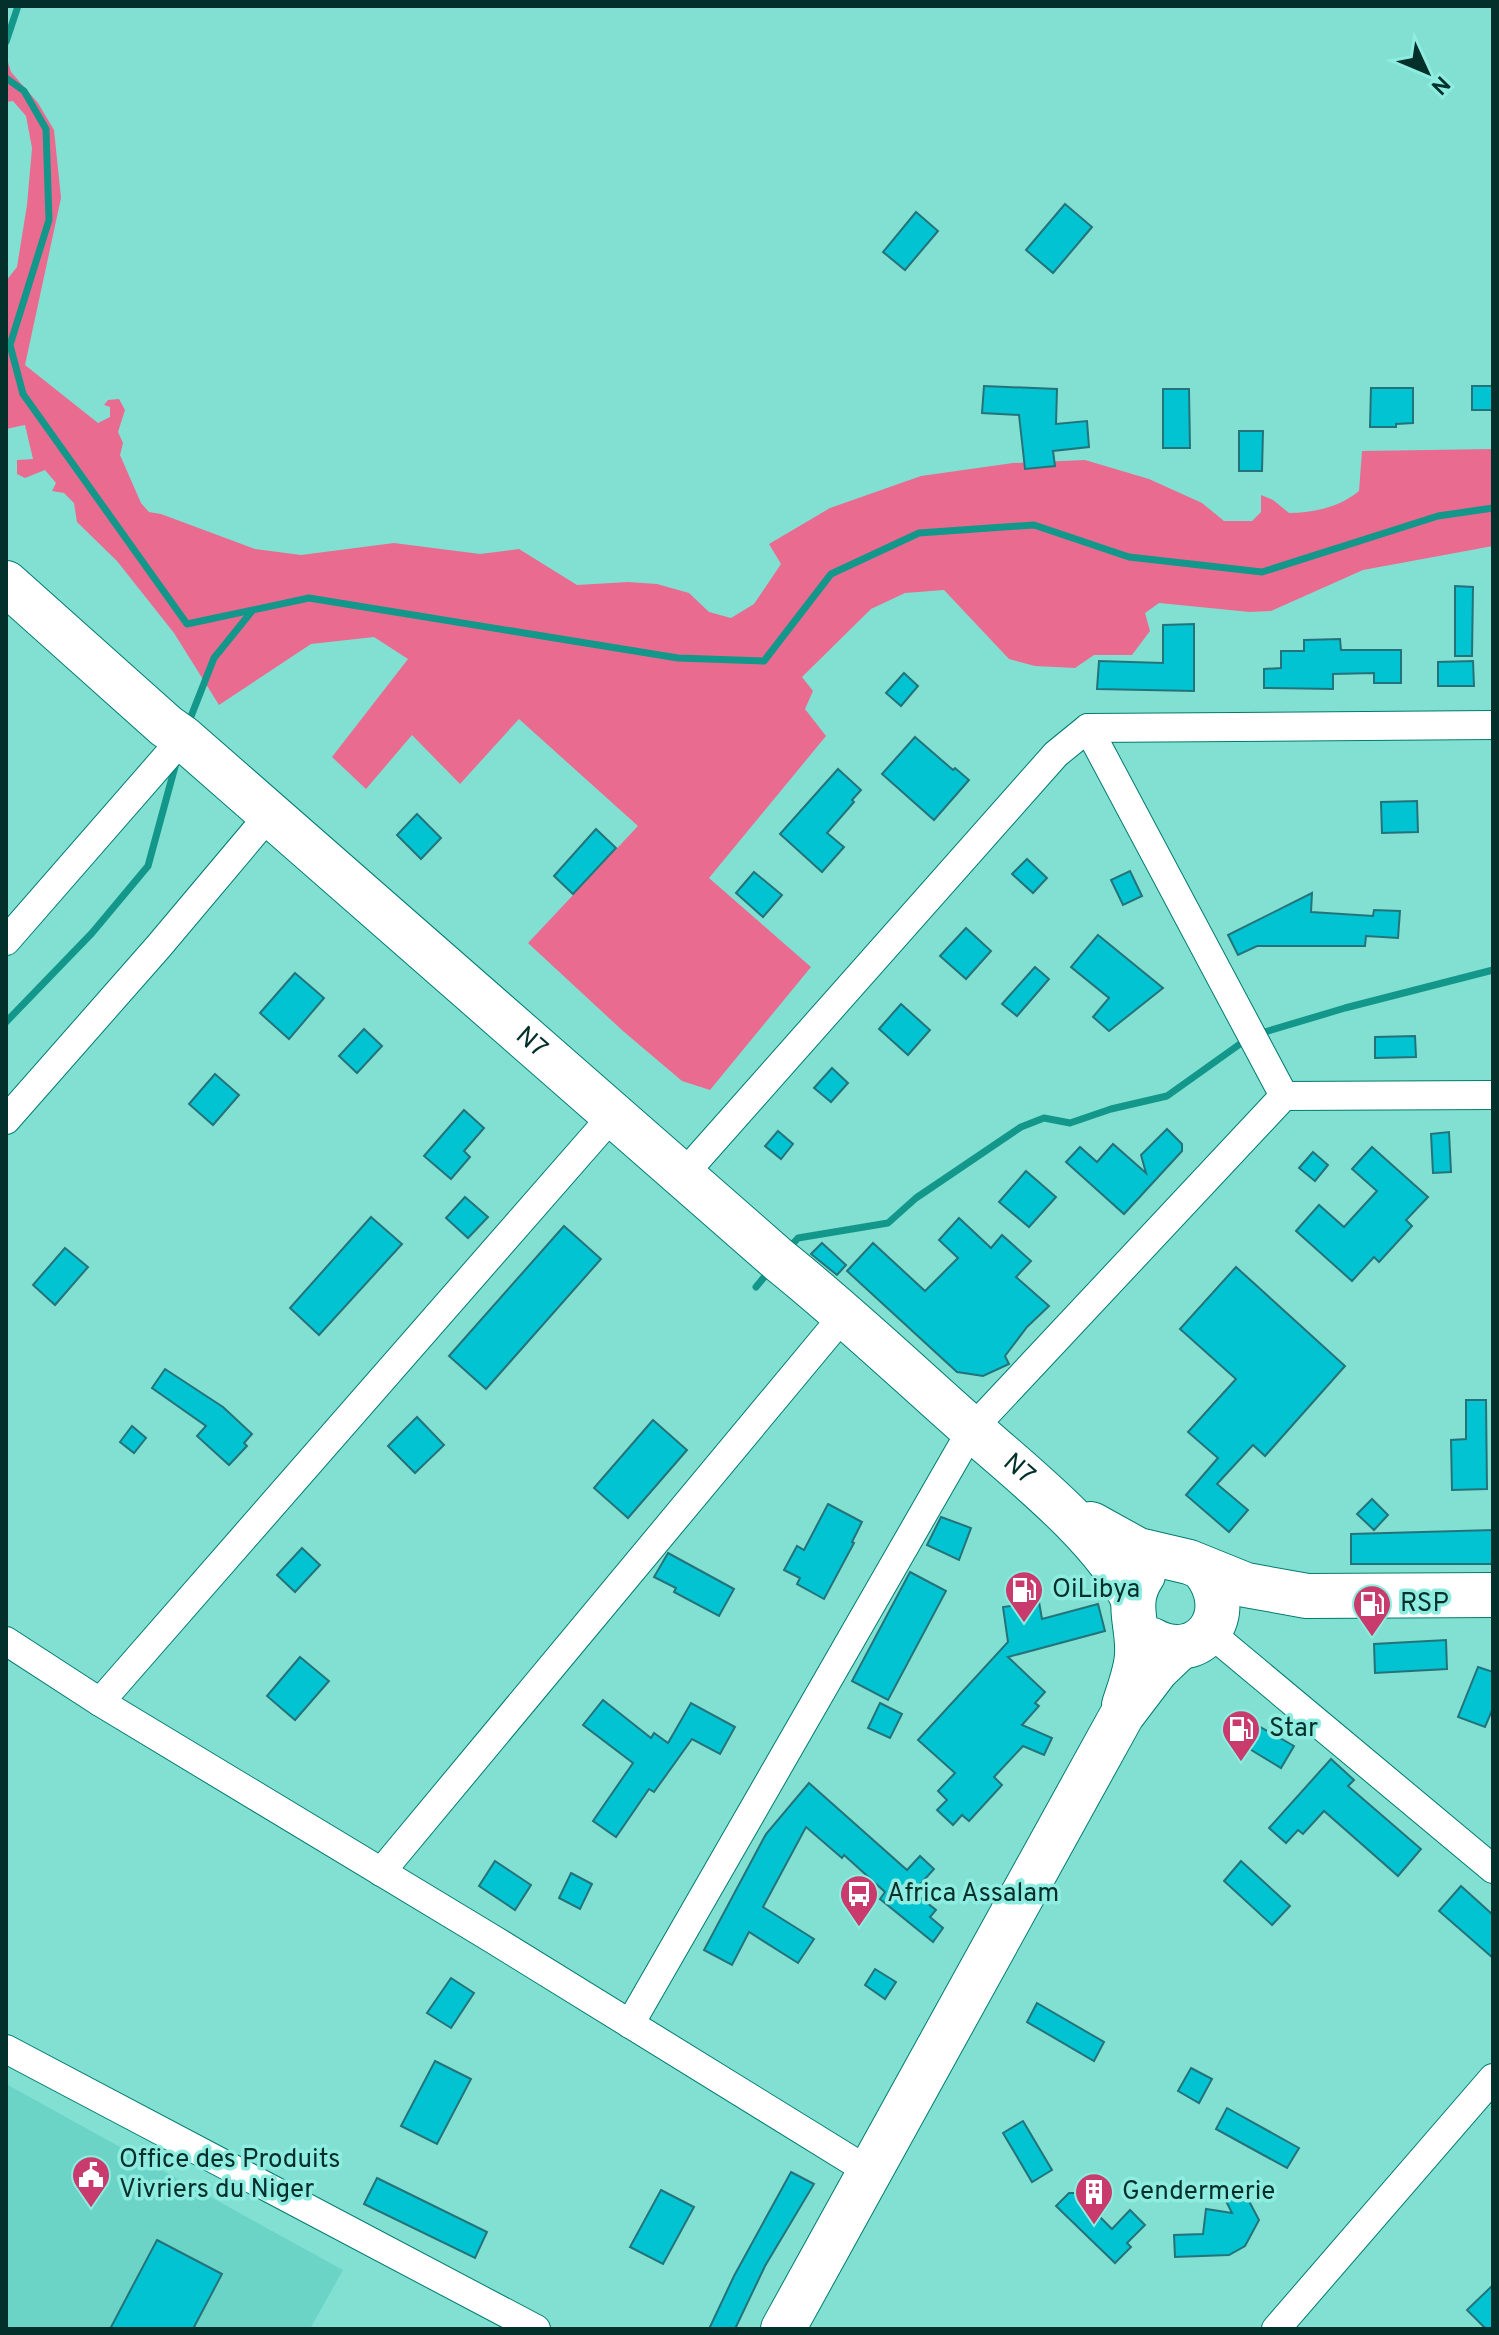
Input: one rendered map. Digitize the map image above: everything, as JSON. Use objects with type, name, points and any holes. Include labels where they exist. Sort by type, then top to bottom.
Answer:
[{"type":"main road","name":"N7","points":[[6,583],[1054,1502]]},
{"type":"main road","points":[[1054,1502],[1117,1541],[1246,1585],[1307,1596],[1493,1595]]},
{"type":"main road","points":[[1054,1502],[1117,1569],[1148,1638],[1162,1646],[1307,1596]]},
{"type":"main road","points":[[783,2329],[1122,1715],[1157,1669],[1202,1632],[1219,1600],[1215,1583],[1188,1565],[1155,1565],[1142,1576],[1134,1591],[1137,1657],[1122,1715]]},
{"type":"street","points":[[683,1175],[1056,754],[1088,728],[1493,725]]},
{"type":"street","points":[[1088,728],[1284,1096]]},
{"type":"street","points":[[6,941],[183,738]]},
{"type":"street","points":[[6,1120],[270,814]]},
{"type":"street","points":[[630,2024],[972,1429],[1284,1096],[1493,1095]]},
{"type":"street","points":[[100,1702],[614,1114]]},
{"type":"street","points":[[381,1872],[844,1315]]},
{"type":"street","points":[[1202,1632],[1493,1869]]},
{"type":"street","points":[[6,1641],[100,1702],[870,2172]]},
{"type":"street","points":[[6,2049],[536,2329]]},
{"type":"street","points":[[1276,2329],[1493,2078]]},
{"type":"shaded area","points":[[6,56],[11,72],[38,103],[54,130],[61,198],[25,365],[98,423],[110,417],[110,407],[104,405],[108,400],[119,399],[125,410],[118,432],[123,443],[120,455],[141,503],[149,512],[255,549],[301,555],[394,543],[480,554],[519,549],[577,585],[657,584],[689,593],[709,612],[731,618],[754,604],[781,564],[769,544],[830,508],[921,476],[1013,463],[1085,460],[1149,479],[1202,503],[1224,521],[1252,521],[1261,512],[1261,495],[1289,513],[1326,508],[1352,497],[1359,491],[1362,451],[1493,449],[1493,546],[1363,570],[1271,611],[1250,612],[1159,603],[1145,613],[1150,631],[1132,655],[1094,655],[1075,668],[1035,666],[1009,659],[944,590],[905,593],[871,609],[802,677],[813,691],[805,709],[826,736],[709,878],[811,967],[710,1090],[682,1081],[528,943],[638,826],[519,719],[460,784],[412,735],[366,789],[332,757],[408,659],[374,637],[311,644],[219,705],[174,633],[117,561],[77,522],[74,503],[64,493],[52,491],[56,483],[45,470],[25,478],[17,474],[17,460],[33,459],[25,425],[6,429],[6,281],[17,267],[32,148],[26,116],[13,101],[6,102]]},
{"type":"shaded area","points":[[6,2084],[343,2270],[310,2329],[6,2329]]},
{"type":"building","points":[[1065,204],[1092,227],[1053,273],[1026,250]]},
{"type":"building","points":[[916,212],[938,231],[905,270],[883,252]]},
{"type":"building","points":[[984,386],[1057,389],[1056,424],[1087,421],[1089,447],[1053,451],[1055,466],[1025,469],[1019,415],[982,413]]},
{"type":"building","points":[[1472,386],[1493,386],[1493,410],[1472,410]]},
{"type":"building","points":[[1371,388],[1413,388],[1413,423],[1396,424],[1396,427],[1370,427]]},
{"type":"building","points":[[1163,389],[1189,389],[1190,448],[1163,448]]},
{"type":"building","points":[[1239,431],[1263,431],[1262,471],[1239,471]]},
{"type":"building","points":[[1455,586],[1473,587],[1472,656],[1455,656]]},
{"type":"building","points":[[1194,624],[1194,691],[1097,689],[1099,661],[1163,663],[1163,625]]},
{"type":"building","points":[[1340,639],[1341,650],[1401,650],[1401,683],[1374,683],[1374,673],[1333,674],[1333,689],[1264,688],[1264,669],[1281,668],[1281,651],[1304,651],[1304,640]]},
{"type":"building","points":[[1473,661],[1474,686],[1438,686],[1438,662]]},
{"type":"building","points":[[904,673],[918,686],[901,706],[886,693]]},
{"type":"building","points":[[915,737],[969,780],[934,820],[882,774]]},
{"type":"building","points":[[838,769],[861,790],[827,833],[844,847],[822,872],[780,834]]},
{"type":"building","points":[[1417,801],[1418,832],[1382,833],[1381,802]]},
{"type":"building","points":[[417,814],[441,838],[421,859],[397,835]]},
{"type":"building","points":[[596,829],[616,848],[573,894],[554,876]]},
{"type":"building","points":[[1027,859],[1047,878],[1033,893],[1012,874]]},
{"type":"building","points":[[1130,871],[1142,896],[1123,905],[1111,880]]},
{"type":"building","points":[[754,872],[782,895],[763,917],[736,893]]},
{"type":"building","points":[[1312,893],[1311,912],[1373,916],[1374,910],[1400,911],[1398,938],[1366,936],[1365,946],[1257,946],[1238,955],[1228,935]]},
{"type":"building","points":[[966,928],[991,951],[966,979],[940,956]]},
{"type":"building","points":[[1098,935],[1163,988],[1109,1031],[1093,1017],[1109,998],[1071,967]]},
{"type":"building","points":[[1035,967],[1049,979],[1017,1016],[1002,1004]]},
{"type":"building","points":[[295,973],[324,998],[289,1039],[260,1013]]},
{"type":"building","points":[[901,1004],[930,1030],[908,1055],[879,1029]]},
{"type":"building","points":[[364,1029],[382,1046],[357,1073],[339,1056]]},
{"type":"building","points":[[1415,1036],[1416,1057],[1375,1058],[1375,1037]]},
{"type":"building","points":[[832,1068],[848,1083],[831,1102],[814,1088]]},
{"type":"building","points":[[215,1074],[239,1095],[213,1125],[189,1104]]},
{"type":"building","points":[[464,1110],[484,1128],[464,1151],[470,1157],[451,1179],[424,1156]]},
{"type":"building","points":[[1167,1129],[1182,1144],[1182,1151],[1124,1214],[1066,1162],[1080,1147],[1097,1162],[1113,1144],[1146,1173],[1141,1155]]},
{"type":"building","points":[[778,1131],[793,1144],[781,1159],[765,1146]]},
{"type":"building","points":[[1449,1132],[1451,1172],[1433,1173],[1431,1134]]},
{"type":"building","points":[[1372,1147],[1428,1197],[1406,1220],[1412,1226],[1379,1262],[1374,1257],[1352,1281],[1296,1231],[1319,1205],[1344,1227],[1377,1191],[1352,1169]]},
{"type":"building","points":[[1313,1152],[1328,1165],[1315,1181],[1299,1168]]},
{"type":"building","points":[[1026,1171],[1056,1197],[1029,1227],[999,1202]]},
{"type":"building","points":[[465,1197],[488,1217],[468,1238],[446,1218]]},
{"type":"building","points":[[371,1217],[402,1244],[319,1335],[290,1308]]},
{"type":"building","points":[[959,1218],[991,1248],[1002,1235],[1031,1261],[1016,1277],[1049,1306],[1027,1327],[1005,1356],[1009,1364],[983,1376],[957,1372],[847,1271],[873,1243],[925,1291],[958,1258],[939,1240]]},
{"type":"building","points":[[564,1226],[601,1259],[486,1389],[449,1356]]},
{"type":"building","points":[[822,1243],[846,1265],[837,1275],[811,1254]]},
{"type":"building","points":[[65,1248],[88,1267],[55,1305],[33,1285]]},
{"type":"building","points":[[1236,1267],[1345,1366],[1265,1456],[1253,1445],[1217,1484],[1248,1510],[1229,1532],[1186,1495],[1218,1458],[1188,1432],[1236,1379],[1180,1329]]},
{"type":"building","points":[[165,1369],[223,1407],[252,1434],[244,1443],[247,1446],[229,1465],[197,1436],[206,1426],[152,1388]]},
{"type":"building","points":[[1466,1400],[1486,1400],[1487,1489],[1452,1490],[1451,1440],[1466,1439]]},
{"type":"building","points":[[417,1417],[444,1445],[415,1473],[388,1446]]},
{"type":"building","points":[[653,1420],[687,1450],[628,1518],[594,1488]]},
{"type":"building","points":[[132,1426],[146,1438],[134,1453],[120,1442]]},
{"type":"building","points":[[1372,1499],[1388,1515],[1374,1530],[1357,1514]]},
{"type":"building","points":[[828,1504],[862,1522],[824,1599],[797,1584],[800,1578],[784,1570],[797,1546],[804,1550]]},
{"type":"building","points":[[941,1517],[971,1528],[959,1560],[927,1545]]},
{"type":"building","points":[[1493,1530],[1493,1564],[1351,1564],[1351,1534]]},
{"type":"building","points":[[302,1548],[320,1565],[295,1592],[277,1575]]},
{"type":"building","points":[[668,1553],[734,1589],[719,1616],[674,1592],[676,1588],[654,1577]]},
{"type":"building","points":[[910,1572],[946,1591],[888,1700],[852,1681]]},
{"type":"building","points":[[1039,1602],[1042,1619],[1098,1604],[1105,1631],[1008,1657],[1045,1692],[1035,1703],[1039,1706],[1022,1725],[1052,1738],[1044,1755],[1023,1746],[994,1777],[1002,1785],[969,1821],[962,1815],[953,1825],[937,1810],[947,1800],[938,1791],[955,1773],[918,1740],[1008,1642],[1003,1607]]},
{"type":"building","points":[[1446,1640],[1447,1669],[1375,1673],[1374,1644]]},
{"type":"building","points":[[300,1657],[329,1681],[295,1720],[267,1696]]},
{"type":"building","points":[[1478,1667],[1493,1672],[1493,1708],[1485,1727],[1458,1717]]},
{"type":"building","points":[[603,1700],[651,1738],[654,1733],[668,1743],[691,1703],[735,1727],[720,1754],[692,1739],[654,1792],[649,1789],[616,1837],[593,1821],[633,1763],[583,1725]]},
{"type":"building","points":[[880,1703],[902,1714],[890,1738],[868,1728]]},
{"type":"building","points":[[1255,1724],[1294,1746],[1281,1768],[1243,1745]]},
{"type":"building","points":[[1331,1759],[1354,1780],[1348,1786],[1421,1849],[1398,1876],[1324,1811],[1303,1834],[1298,1830],[1286,1843],[1269,1828]]},
{"type":"building","points":[[809,1783],[907,1870],[920,1856],[934,1869],[913,1892],[936,1910],[930,1917],[943,1928],[933,1942],[880,1899],[885,1892],[844,1855],[842,1858],[806,1827],[763,1907],[814,1939],[798,1963],[749,1932],[732,1965],[704,1950],[766,1834]]},
{"type":"building","points":[[495,1861],[531,1885],[515,1910],[479,1886]]},
{"type":"building","points":[[1241,1861],[1290,1906],[1272,1925],[1224,1881]]},
{"type":"building","points":[[571,1873],[592,1884],[580,1909],[559,1898]]},
{"type":"building","points":[[1461,1886],[1493,1915],[1493,1958],[1439,1911]]},
{"type":"building","points":[[875,1969],[896,1982],[885,1999],[865,1985]]},
{"type":"building","points":[[451,1978],[474,1993],[451,2028],[427,2013]]},
{"type":"building","points":[[1037,2003],[1104,2042],[1094,2061],[1027,2022]]},
{"type":"building","points":[[435,2061],[471,2079],[437,2144],[401,2126]]},
{"type":"building","points":[[1191,2068],[1212,2079],[1199,2103],[1178,2091]]},
{"type":"building","points":[[1227,2108],[1299,2148],[1287,2168],[1216,2129]]},
{"type":"building","points":[[1023,2121],[1052,2170],[1032,2182],[1003,2133]]},
{"type":"building","points":[[791,2172],[814,2184],[765,2266],[735,2329],[709,2329],[734,2276]]},
{"type":"building","points":[[377,2178],[487,2232],[475,2258],[364,2204]]},
{"type":"building","points":[[1240,2184],[1259,2220],[1245,2246],[1229,2255],[1175,2257],[1174,2235],[1203,2234],[1206,2209],[1232,2213],[1222,2193]]},
{"type":"building","points":[[661,2190],[694,2207],[663,2264],[630,2247]]},
{"type":"building","name":"Gendermerie","points":[[1069,2193],[1076,2193],[1112,2229],[1130,2210],[1145,2225],[1127,2243],[1131,2247],[1115,2263],[1056,2206]]},
{"type":"building","points":[[157,2240],[222,2274],[193,2329],[110,2329]]},
{"type":"building","points":[[1493,2285],[1493,2329],[1486,2329],[1467,2310]]},
{"type":"waterway","points":[[6,42],[18,6]]},
{"type":"waterway","points":[[6,78],[24,91],[46,129],[49,220],[10,345],[23,394],[187,624],[309,598],[678,658],[764,661],[831,574],[919,533],[1034,525],[1129,557],[1262,572],[1438,516],[1493,508]]},
{"type":"waterway","points":[[188,724],[214,658],[252,611]]},
{"type":"waterway","points":[[6,1022],[92,933],[148,866],[176,763]]},
{"type":"waterway","points":[[1258,1034],[1493,970]]},
{"type":"waterway","points":[[789,1248],[798,1238],[888,1223],[916,1198],[1021,1127],[1044,1118],[1070,1123],[1111,1109],[1167,1096],[1247,1039]]},
{"type":"waterway","points":[[756,1287],[770,1270]]},
{"type":"place","name":"OiLibya","points":[[1024,1624]]},
{"type":"place","name":"RSP","points":[[1372,1638]]},
{"type":"place","name":"Star","points":[[1241,1763]]},
{"type":"place","name":"Africa Assalam","points":[[859,1928]]},
{"type":"place","name":"Office des Produits Vivriers du Niger","points":[[91,2209]]},
{"type":"place","name":"Gendermerie","points":[[1094,2226]]}]
